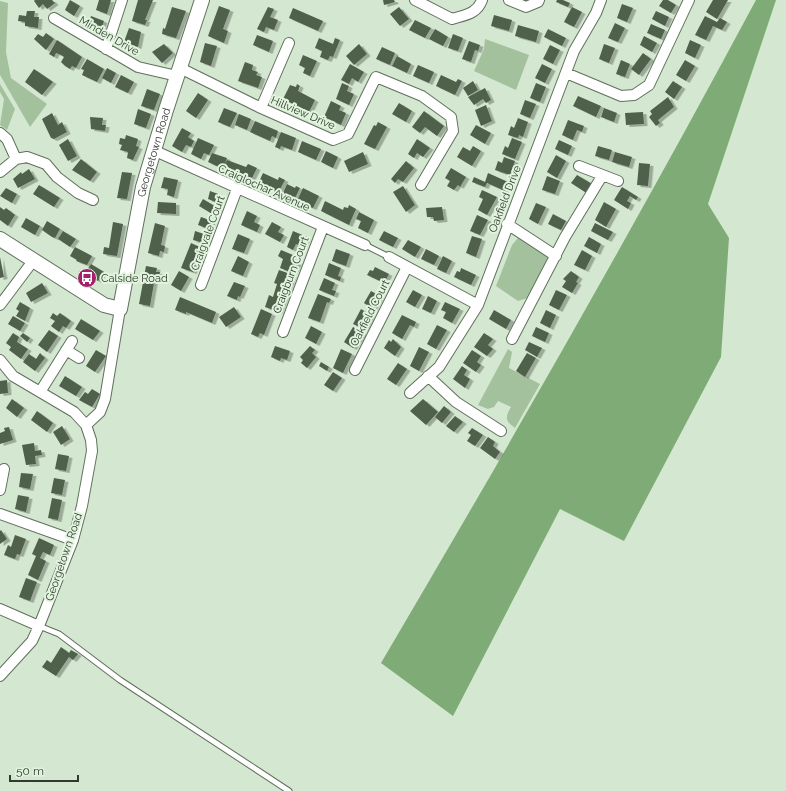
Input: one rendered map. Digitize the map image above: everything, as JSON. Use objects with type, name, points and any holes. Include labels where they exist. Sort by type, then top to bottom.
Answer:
[{"type":"street","points":[[106,49],[122,0]]},
{"type":"street","name":"Georgetown Road","points":[[120,310],[143,187],[153,150],[202,0]]},
{"type":"street","points":[[415,0],[452,19],[472,13],[479,7],[482,0]]},
{"type":"street","points":[[509,0],[526,7],[538,2],[539,0]]},
{"type":"street","name":"Oakfield Drive","points":[[410,393],[439,367],[478,305],[507,224],[574,51],[596,13],[601,0]]},
{"type":"street","points":[[566,73],[621,96],[634,95],[649,85],[689,0]]},
{"type":"street","name":"Minden Drive","points":[[54,18],[138,67],[178,72]]},
{"type":"street","name":"Hillview Drive","points":[[261,108],[289,43]]},
{"type":"street","name":"Hillview Drive","points":[[178,72],[333,140],[348,134],[376,77],[422,96],[451,117],[454,131],[421,185]]},
{"type":"street","points":[[0,133],[7,139],[16,159]]},
{"type":"street","name":"Craiglochar Avenue","points":[[153,150],[322,228],[365,245]]},
{"type":"street","points":[[0,172],[16,159],[28,157],[46,164],[57,177],[78,193],[93,200]]},
{"type":"street","points":[[579,166],[618,181]]},
{"type":"street","points":[[512,339],[556,256],[602,176]]},
{"type":"street","name":"Craigvale Court","points":[[201,285],[237,189]]},
{"type":"street","points":[[507,224],[556,256]]},
{"type":"street","name":"Craigburn Court","points":[[283,332],[322,228]]},
{"type":"street","points":[[0,239],[104,305],[120,310],[105,399],[100,412],[86,425],[74,412],[13,376],[0,360]]},
{"type":"street","points":[[389,257],[478,305]]},
{"type":"street","points":[[0,305],[33,261]]},
{"type":"street","name":"Oakfield Court","points":[[355,370],[407,267]]},
{"type":"street","points":[[40,392],[69,346],[79,358]]},
{"type":"street","points":[[428,376],[456,402],[501,431]]},
{"type":"street","name":"Georgetown Road","points":[[0,676],[32,641],[73,540],[82,506],[92,451],[91,440],[86,425]]},
{"type":"street","points":[[0,490],[4,469]]},
{"type":"street","points":[[0,514],[73,540]]},
{"type":"street","points":[[0,609],[39,626]]},
{"type":"lane","points":[[365,245],[389,257]]},
{"type":"lane","points":[[39,626],[59,634],[120,680],[290,791]]},
{"type":"green space","points":[[756,0],[776,0],[708,204],[729,238],[721,357],[624,541],[560,509],[453,716],[381,663],[572,333],[711,84]]},
{"type":"green space","points":[[0,1],[8,3],[6,52],[11,78],[47,104],[30,127],[0,75]]},
{"type":"green space","points":[[485,39],[529,55],[516,90],[474,71],[484,49]]},
{"type":"green space","points":[[0,84],[15,109],[7,130],[0,125],[4,99],[0,92]]},
{"type":"green space","points":[[518,238],[522,238],[548,257],[528,298],[518,301],[496,286],[512,245]]},
{"type":"green space","points":[[508,349],[512,352],[509,368],[540,384],[515,428],[507,419],[511,407],[498,401],[494,407],[488,409],[478,405]]},
{"type":"building","points":[[52,0],[55,3],[47,9],[43,4],[39,8],[34,1]]},
{"type":"building","points":[[70,0],[80,6],[74,16],[65,10]]},
{"type":"building","points":[[99,0],[111,0],[107,14],[96,10]]},
{"type":"building","points":[[138,0],[153,0],[145,20],[147,20],[145,25],[132,21]]},
{"type":"building","points":[[383,0],[394,0],[395,2],[384,5]]},
{"type":"building","points":[[557,0],[563,0],[570,3],[568,7],[556,2]]},
{"type":"building","points":[[663,0],[668,0],[676,5],[671,13],[659,6]]},
{"type":"building","points":[[713,0],[728,0],[717,19],[706,12]]},
{"type":"building","points":[[622,4],[633,8],[627,22],[617,18]]},
{"type":"building","points":[[219,6],[230,10],[223,29],[228,31],[224,43],[208,36]]},
{"type":"building","points":[[172,7],[186,11],[176,38],[162,34]]},
{"type":"building","points":[[268,7],[274,9],[270,17],[278,20],[274,30],[266,27],[264,32],[257,29]]},
{"type":"building","points":[[399,7],[409,19],[400,26],[390,14]]},
{"type":"building","points":[[572,7],[582,12],[574,27],[564,22]]},
{"type":"building","points":[[293,8],[323,21],[318,31],[289,18]]},
{"type":"building","points":[[27,11],[35,11],[34,17],[39,17],[38,28],[25,26],[25,22],[18,21],[19,15],[26,16]]},
{"type":"building","points":[[656,11],[669,17],[665,26],[652,19]]},
{"type":"building","points":[[494,15],[512,20],[509,31],[491,26]]},
{"type":"building","points":[[91,16],[104,21],[101,30],[88,26]]},
{"type":"building","points":[[705,16],[717,22],[720,18],[727,22],[722,30],[713,26],[706,40],[695,35]]},
{"type":"building","points":[[415,20],[431,28],[425,38],[409,30]]},
{"type":"building","points":[[615,23],[625,28],[618,42],[608,38]]},
{"type":"building","points":[[651,24],[665,30],[661,39],[647,33]]},
{"type":"building","points":[[518,25],[539,31],[536,42],[515,36]]},
{"type":"building","points":[[129,28],[141,32],[138,47],[124,42]]},
{"type":"building","points":[[435,29],[448,37],[443,46],[429,39]]},
{"type":"building","points":[[548,29],[566,38],[562,46],[544,37]]},
{"type":"building","points":[[46,33],[54,39],[46,50],[34,39],[38,34],[43,37]]},
{"type":"building","points":[[453,34],[463,38],[458,51],[448,48]]},
{"type":"building","points":[[257,35],[273,41],[269,52],[253,45]]},
{"type":"building","points":[[644,36],[657,43],[652,52],[640,45]]},
{"type":"building","points":[[319,38],[333,44],[335,38],[340,40],[333,57],[330,56],[328,60],[320,57],[322,51],[315,48]]},
{"type":"building","points":[[57,40],[82,57],[76,68],[72,66],[70,69],[65,66],[61,62],[64,57],[61,55],[56,53],[54,57],[49,54]]},
{"type":"building","points":[[690,40],[701,45],[695,58],[685,53]]},
{"type":"building","points":[[469,41],[480,45],[478,51],[475,50],[471,62],[462,59]]},
{"type":"building","points":[[205,43],[217,46],[211,66],[200,62]]},
{"type":"building","points":[[164,44],[173,53],[162,63],[152,52]]},
{"type":"building","points":[[359,44],[367,54],[354,65],[346,56]]},
{"type":"building","points":[[604,44],[615,48],[609,63],[599,59]]},
{"type":"building","points":[[550,45],[560,50],[553,64],[543,59]]},
{"type":"building","points":[[382,47],[395,53],[390,65],[376,59]]},
{"type":"building","points":[[643,53],[651,59],[639,75],[631,69]]},
{"type":"building","points":[[303,55],[317,61],[310,76],[303,73],[305,68],[299,65]]},
{"type":"building","points":[[397,56],[411,64],[407,73],[392,66]]},
{"type":"building","points":[[87,59],[104,69],[97,82],[82,75],[84,70],[81,69]]},
{"type":"building","points":[[621,60],[630,64],[625,77],[616,74]]},
{"type":"building","points":[[685,60],[695,66],[686,81],[676,75]]},
{"type":"building","points":[[245,62],[253,65],[252,70],[258,72],[256,75],[262,77],[258,88],[238,81]]},
{"type":"building","points":[[350,64],[364,72],[358,82],[352,78],[349,84],[341,80]]},
{"type":"building","points":[[542,64],[552,69],[545,83],[535,78]]},
{"type":"building","points":[[418,65],[434,72],[429,83],[413,76]]},
{"type":"building","points":[[107,68],[116,73],[111,83],[102,78]]},
{"type":"building","points":[[34,69],[53,82],[42,95],[25,82]]},
{"type":"building","points":[[121,75],[134,82],[128,93],[115,87]]},
{"type":"building","points":[[441,75],[456,82],[458,79],[462,81],[455,95],[436,86]]},
{"type":"building","points":[[473,81],[478,90],[468,96],[463,88]]},
{"type":"building","points":[[673,81],[682,87],[674,99],[665,92]]},
{"type":"building","points":[[342,83],[349,86],[347,91],[354,94],[349,105],[336,99]]},
{"type":"building","points":[[536,83],[546,87],[540,102],[530,98]]},
{"type":"building","points":[[297,84],[300,86],[298,91],[315,100],[309,112],[283,99],[290,85],[296,87]]},
{"type":"building","points":[[485,88],[491,100],[486,103],[483,99],[474,105],[468,97]]},
{"type":"building","points":[[147,89],[160,94],[154,110],[141,106]]},
{"type":"building","points":[[198,93],[208,100],[196,118],[186,111]]},
{"type":"building","points":[[578,96],[601,106],[596,117],[573,106]]},
{"type":"building","points":[[668,97],[674,107],[658,120],[660,123],[656,126],[649,117],[652,114],[650,111]]},
{"type":"building","points":[[525,100],[536,104],[530,118],[520,114]]},
{"type":"building","points":[[331,101],[341,106],[339,110],[346,113],[341,125],[324,117]]},
{"type":"building","points":[[399,103],[412,111],[406,122],[392,114]]},
{"type":"building","points":[[486,105],[492,121],[481,126],[475,110]]},
{"type":"building","points":[[224,108],[237,113],[230,127],[218,122]]},
{"type":"building","points":[[604,108],[617,113],[614,122],[601,117]]},
{"type":"building","points":[[138,109],[151,114],[146,128],[134,124]]},
{"type":"building","points":[[424,111],[444,126],[437,136],[425,127],[420,133],[412,127]]},
{"type":"building","points":[[643,112],[644,124],[626,125],[625,113]]},
{"type":"building","points":[[52,113],[58,125],[62,122],[67,132],[54,139],[51,138],[42,119]]},
{"type":"building","points":[[239,114],[251,119],[247,130],[235,125]]},
{"type":"building","points":[[90,117],[103,118],[102,125],[106,125],[105,131],[91,129]]},
{"type":"building","points":[[518,118],[528,122],[523,137],[519,135],[518,138],[508,135],[511,126],[514,128]]},
{"type":"building","points":[[568,120],[584,126],[582,132],[577,130],[573,140],[562,135]]},
{"type":"building","points":[[255,121],[278,131],[276,138],[272,136],[270,141],[250,132]]},
{"type":"building","points":[[378,122],[387,127],[375,149],[364,144],[374,125],[376,126]]},
{"type":"building","points":[[476,125],[491,133],[485,144],[470,135]]},
{"type":"building","points":[[182,128],[191,133],[188,137],[194,141],[191,147],[186,145],[182,152],[172,146]]},
{"type":"building","points":[[281,132],[296,138],[292,150],[281,146],[280,149],[275,147]]},
{"type":"building","points":[[126,135],[138,139],[136,146],[139,147],[133,160],[127,158],[128,152],[120,150],[122,145],[119,144],[120,138],[125,139]]},
{"type":"building","points":[[198,138],[214,145],[209,155],[204,153],[201,159],[191,154]]},
{"type":"building","points":[[512,138],[522,142],[515,159],[502,154],[505,146],[508,148]]},
{"type":"building","points":[[68,139],[77,156],[68,161],[59,145]]},
{"type":"building","points":[[417,139],[430,148],[423,157],[417,153],[414,158],[408,154]]},
{"type":"building","points":[[559,140],[572,146],[568,155],[555,149]]},
{"type":"building","points":[[302,141],[321,149],[316,160],[298,152]]},
{"type":"building","points":[[473,146],[481,151],[472,166],[457,157],[463,147],[470,151]]},
{"type":"building","points":[[598,146],[612,150],[609,160],[595,156]]},
{"type":"building","points":[[326,151],[338,157],[333,168],[321,162]]},
{"type":"building","points":[[363,152],[368,164],[349,172],[344,161]]},
{"type":"building","points":[[615,152],[632,157],[629,167],[612,162]]},
{"type":"building","points":[[212,153],[227,158],[223,169],[208,162]]},
{"type":"building","points":[[556,155],[566,161],[557,178],[547,172]]},
{"type":"building","points":[[504,157],[515,161],[510,175],[495,170],[498,161],[502,163]]},
{"type":"building","points":[[81,159],[97,172],[90,181],[72,170]]},
{"type":"building","points":[[227,160],[246,167],[248,164],[257,168],[250,182],[223,168]]},
{"type":"building","points":[[406,161],[414,168],[403,182],[398,179],[395,183],[391,179]]},
{"type":"building","points":[[639,163],[650,164],[648,186],[637,185]]},
{"type":"building","points":[[451,168],[466,177],[460,187],[458,185],[454,190],[447,186],[450,181],[445,178]]},
{"type":"building","points":[[29,169],[35,179],[18,188],[13,179],[21,172],[22,174]]},
{"type":"building","points":[[122,172],[132,173],[127,199],[117,198]]},
{"type":"building","points":[[263,173],[278,180],[279,177],[285,180],[278,193],[258,184]]},
{"type":"building","points":[[488,173],[508,182],[505,191],[487,183],[485,187],[472,182],[474,177],[485,182]]},
{"type":"building","points":[[577,175],[594,185],[588,194],[571,183]]},
{"type":"building","points":[[547,176],[560,181],[555,194],[542,190]]},
{"type":"building","points":[[164,177],[178,180],[174,197],[167,195],[168,189],[161,188]]},
{"type":"building","points":[[287,184],[295,188],[296,186],[300,188],[294,200],[282,195]]},
{"type":"building","points":[[39,185],[60,198],[54,207],[33,194]]},
{"type":"building","points":[[403,186],[415,205],[406,212],[393,192]]},
{"type":"building","points":[[622,187],[638,197],[636,200],[630,196],[627,201],[631,203],[628,209],[614,200]]},
{"type":"building","points":[[6,188],[17,194],[12,203],[0,196]]},
{"type":"building","points":[[303,188],[319,196],[313,208],[297,201]]},
{"type":"building","points":[[482,190],[497,197],[487,215],[478,210],[483,199],[479,197]]},
{"type":"building","points":[[210,191],[221,195],[218,203],[208,199]]},
{"type":"building","points":[[203,199],[218,208],[214,215],[199,206]]},
{"type":"building","points":[[325,201],[343,210],[344,207],[348,208],[349,205],[356,209],[349,225],[321,211]]},
{"type":"building","points":[[158,202],[176,203],[176,214],[157,213]]},
{"type":"building","points":[[604,202],[616,209],[606,227],[595,220]]},
{"type":"building","points":[[536,203],[546,207],[538,224],[529,219]]},
{"type":"building","points":[[0,207],[4,210],[6,208],[15,215],[8,226],[0,220]]},
{"type":"building","points":[[442,207],[444,220],[434,221],[433,217],[427,217],[426,208]]},
{"type":"building","points":[[247,211],[257,216],[254,222],[260,225],[257,232],[241,225]]},
{"type":"building","points":[[359,212],[374,220],[368,233],[358,228],[361,221],[356,219]]},
{"type":"building","points":[[553,214],[566,221],[561,230],[548,224]]},
{"type":"building","points":[[477,215],[488,220],[480,235],[470,231]]},
{"type":"building","points":[[201,217],[212,221],[209,229],[198,225]]},
{"type":"building","points":[[26,218],[40,226],[35,235],[21,227]]},
{"type":"building","points":[[47,221],[60,229],[55,238],[42,230]]},
{"type":"building","points":[[113,222],[123,224],[117,256],[103,254],[104,247],[109,248]]},
{"type":"building","points":[[272,222],[281,227],[278,232],[284,235],[280,242],[265,234]]},
{"type":"building","points":[[155,223],[165,226],[161,245],[165,246],[164,252],[160,251],[159,256],[148,253]]},
{"type":"building","points":[[595,223],[613,232],[608,240],[591,231]]},
{"type":"building","points":[[63,231],[76,239],[70,247],[58,239]]},
{"type":"building","points":[[195,231],[207,235],[204,243],[193,240]]},
{"type":"building","points":[[293,231],[307,237],[303,247],[296,244],[293,250],[287,247]]},
{"type":"building","points":[[384,231],[398,238],[393,247],[379,240]]},
{"type":"building","points":[[238,234],[250,239],[244,253],[232,249]]},
{"type":"building","points":[[472,236],[482,239],[476,257],[466,253]]},
{"type":"building","points":[[589,237],[601,244],[597,253],[584,246]]},
{"type":"building","points":[[408,240],[421,247],[415,257],[402,249]]},
{"type":"building","points":[[191,243],[202,248],[193,272],[181,268]]},
{"type":"building","points":[[75,247],[92,256],[87,265],[76,261],[77,260],[70,256]]},
{"type":"building","points":[[336,249],[350,254],[346,266],[332,261]]},
{"type":"building","points":[[426,249],[439,256],[434,265],[421,259]]},
{"type":"building","points":[[281,250],[293,255],[291,260],[298,263],[293,273],[280,268],[283,259],[278,256]]},
{"type":"building","points":[[582,250],[592,256],[585,270],[574,265]]},
{"type":"building","points":[[238,256],[249,262],[243,276],[231,271]]},
{"type":"building","points":[[443,256],[452,261],[446,273],[437,269]]},
{"type":"building","points":[[0,257],[4,277],[0,278]]},
{"type":"building","points":[[329,263],[341,268],[338,276],[341,277],[340,281],[325,275]]},
{"type":"building","points":[[91,264],[104,272],[98,281],[85,273]]},
{"type":"building","points":[[146,266],[157,268],[156,272],[160,272],[159,277],[155,277],[150,306],[139,304]]},
{"type":"building","points":[[375,267],[389,274],[384,283],[367,275],[370,270],[373,271]]},
{"type":"building","points":[[461,268],[476,275],[471,285],[454,277],[457,271],[460,272]]},
{"type":"building","points":[[279,270],[293,275],[279,312],[265,307],[269,295],[273,297],[277,284],[274,283]]},
{"type":"building","points":[[179,271],[189,277],[181,291],[171,285]]},
{"type":"building","points":[[571,271],[579,277],[576,282],[578,283],[572,293],[562,287],[566,281],[563,279]]},
{"type":"building","points":[[324,278],[335,283],[332,290],[336,291],[334,296],[319,290]]},
{"type":"building","points":[[234,282],[245,286],[237,300],[227,296]]},
{"type":"building","points":[[42,283],[48,293],[31,302],[26,293]]},
{"type":"building","points":[[413,290],[422,295],[415,307],[406,302]]},
{"type":"building","points":[[556,290],[567,295],[559,310],[549,305]]},
{"type":"building","points":[[371,291],[380,296],[373,309],[364,303]]},
{"type":"building","points":[[318,294],[331,299],[329,303],[327,302],[320,322],[308,318]]},
{"type":"building","points":[[428,296],[437,301],[431,313],[422,309]]},
{"type":"building","points":[[180,297],[216,312],[212,323],[186,312],[186,314],[175,310]]},
{"type":"building","points":[[20,302],[30,308],[25,321],[16,316],[19,311],[16,309]]},
{"type":"building","points":[[445,302],[460,309],[452,323],[443,318],[446,312],[441,310]]},
{"type":"building","points":[[234,307],[241,317],[226,327],[219,317]]},
{"type":"building","points":[[261,309],[272,314],[264,335],[260,333],[258,337],[251,334]]},
{"type":"building","points":[[361,309],[371,315],[364,329],[353,324]]},
{"type":"building","points":[[494,310],[511,320],[506,329],[489,319]]},
{"type":"building","points":[[546,310],[556,315],[550,328],[540,323]]},
{"type":"building","points":[[53,313],[57,316],[60,313],[71,321],[66,328],[63,326],[59,332],[51,326],[55,321],[50,318]]},
{"type":"building","points":[[402,315],[416,322],[414,327],[410,325],[402,339],[392,333]]},
{"type":"building","points":[[13,316],[25,323],[20,331],[8,324]]},
{"type":"building","points":[[81,319],[100,331],[93,340],[75,329]]},
{"type":"building","points":[[437,325],[447,330],[436,349],[427,344]]},
{"type":"building","points":[[311,326],[322,332],[316,344],[305,338]]},
{"type":"building","points":[[353,327],[363,333],[353,348],[344,342]]},
{"type":"building","points":[[536,327],[549,333],[545,342],[532,336]]},
{"type":"building","points":[[49,330],[58,336],[47,352],[38,345]]},
{"type":"building","points":[[13,333],[19,337],[17,342],[28,349],[21,359],[9,350],[11,347],[6,343]]},
{"type":"building","points":[[23,333],[30,338],[27,342],[20,336]]},
{"type":"building","points":[[484,333],[493,339],[488,345],[493,349],[487,356],[474,347]]},
{"type":"building","points":[[393,339],[401,347],[395,356],[384,348],[389,340],[391,342]]},
{"type":"building","points":[[529,342],[542,348],[537,357],[525,350]]},
{"type":"building","points":[[275,346],[290,351],[287,360],[281,358],[280,361],[271,357]]},
{"type":"building","points":[[310,346],[315,350],[312,353],[316,357],[307,368],[301,363],[303,360],[300,357]]},
{"type":"building","points":[[419,347],[429,352],[419,371],[410,366]]},
{"type":"building","points":[[341,349],[352,354],[343,373],[333,368]]},
{"type":"building","points":[[96,350],[106,356],[95,372],[86,366]]},
{"type":"building","points":[[472,350],[481,356],[477,362],[481,365],[476,372],[463,363]]},
{"type":"building","points":[[40,353],[45,358],[35,371],[23,362],[29,354],[36,359]]},
{"type":"building","points":[[527,353],[536,358],[525,377],[516,371]]},
{"type":"building","points":[[321,362],[329,367],[327,371],[319,366]]},
{"type":"building","points":[[398,363],[407,369],[396,385],[387,379]]},
{"type":"building","points":[[462,366],[467,370],[464,375],[470,379],[465,388],[453,379]]},
{"type":"building","points":[[333,372],[342,378],[333,391],[324,385]]},
{"type":"building","points":[[65,376],[82,387],[76,396],[59,386]]},
{"type":"building","points":[[7,380],[8,393],[0,394],[0,381]]},
{"type":"building","points":[[92,389],[100,394],[92,407],[79,400],[85,392],[88,394]]},
{"type":"building","points":[[12,399],[24,408],[17,417],[6,408]]},
{"type":"building","points":[[423,399],[438,412],[426,425],[410,411]]},
{"type":"building","points":[[444,406],[451,412],[442,423],[435,417]]},
{"type":"building","points":[[37,411],[53,423],[47,432],[31,420]]},
{"type":"building","points":[[455,416],[463,422],[454,432],[446,426]]},
{"type":"building","points":[[62,426],[70,439],[61,445],[53,432]]},
{"type":"building","points":[[9,427],[13,440],[0,444],[0,433],[5,431],[4,428]]},
{"type":"building","points":[[472,428],[483,435],[475,446],[467,441],[471,435],[468,433]]},
{"type":"building","points":[[488,437],[495,442],[493,446],[500,452],[495,459],[480,448]]},
{"type":"building","points":[[34,443],[35,451],[41,450],[42,455],[35,456],[36,464],[26,465],[22,445]]},
{"type":"building","points":[[58,454],[69,456],[66,471],[55,469]]},
{"type":"building","points":[[21,473],[33,474],[30,489],[19,487]]},
{"type":"building","points":[[54,478],[65,480],[62,495],[51,493]]},
{"type":"building","points":[[18,495],[29,497],[26,512],[15,509]]},
{"type":"building","points":[[52,498],[62,500],[58,520],[48,518]]},
{"type":"building","points":[[1,530],[7,539],[0,544],[0,531]]},
{"type":"building","points":[[15,535],[26,539],[20,555],[17,554],[15,559],[4,555],[8,545],[11,547]]},
{"type":"building","points":[[39,538],[54,545],[50,555],[43,552],[40,558],[46,561],[38,580],[28,575],[36,556],[32,554]]},
{"type":"building","points":[[26,578],[37,582],[30,601],[19,597]]},
{"type":"building","points":[[61,647],[69,653],[71,650],[78,654],[73,660],[69,657],[56,676],[42,667],[47,660],[51,663]]},
{"type":"place","name":"Calside Road","points":[[87,278]]}]
